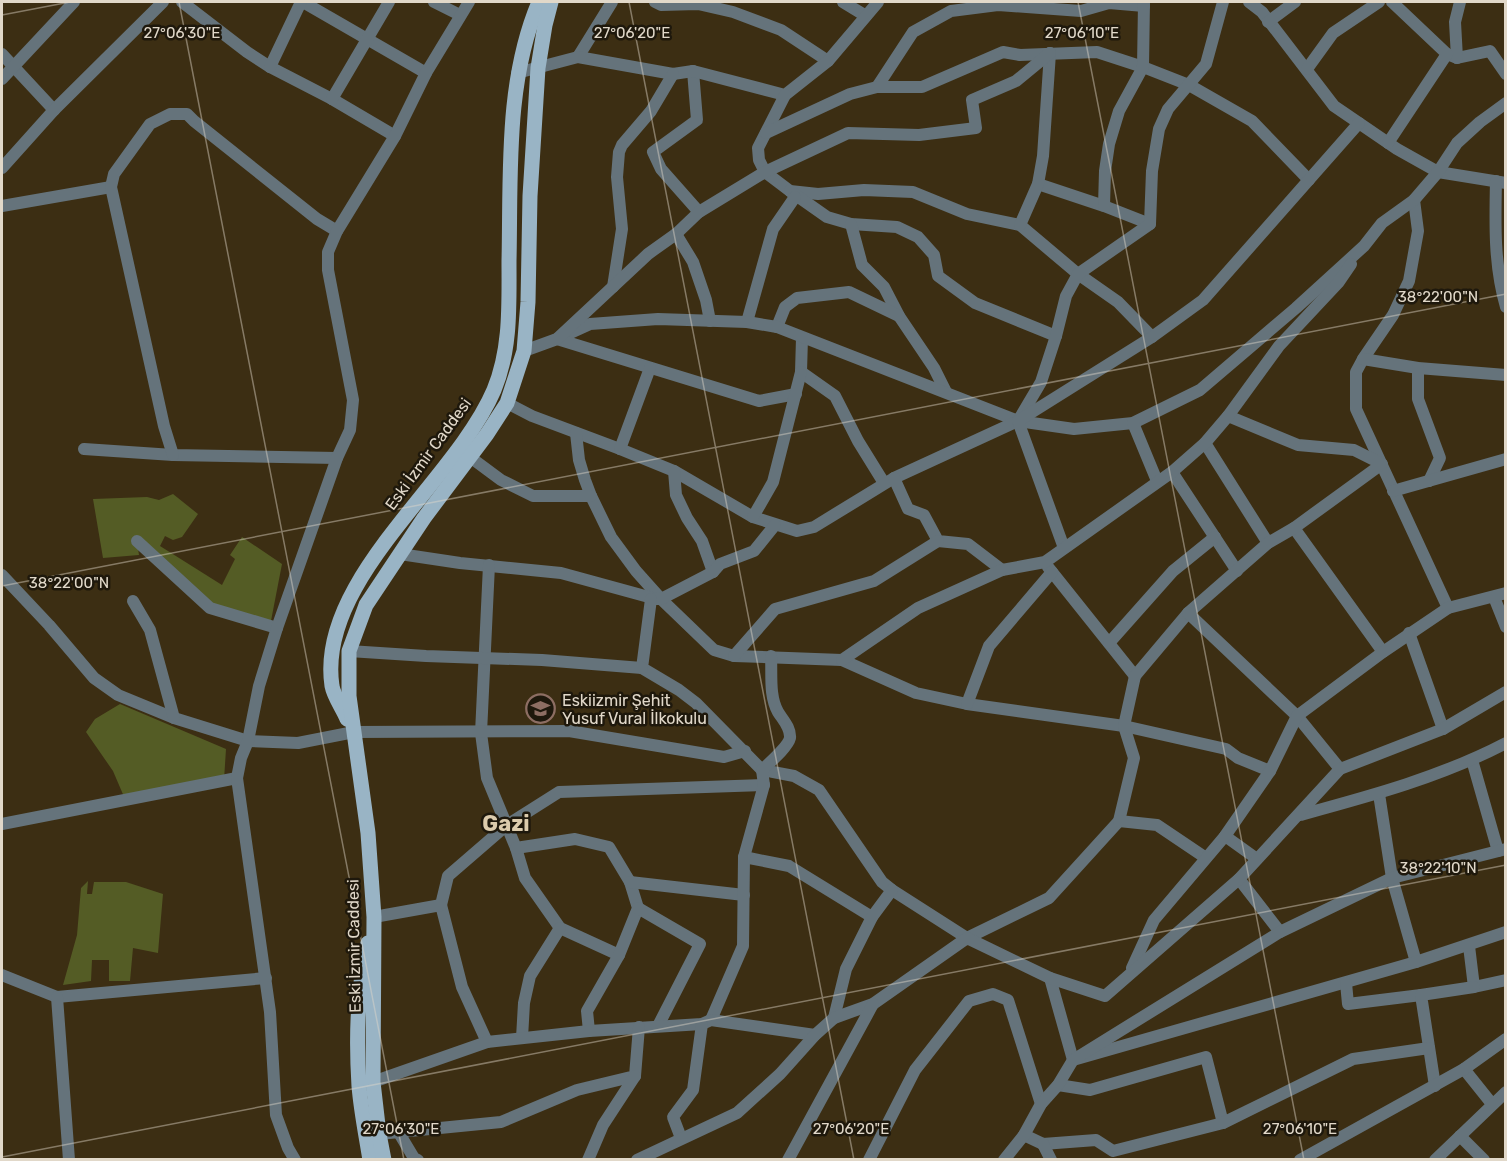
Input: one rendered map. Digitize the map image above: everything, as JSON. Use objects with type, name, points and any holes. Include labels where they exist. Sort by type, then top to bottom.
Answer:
[{"type":"main road","name":"Eski İzmir Caddesi","points":[[354,732],[332,688],[332,653],[339,619],[353,591],[382,548],[473,428],[493,393],[504,365],[508,330],[513,128],[517,73],[539,2]]},
{"type":"main road","name":"Eski İzmir Caddesi","points":[[384,1160],[366,1084],[374,917],[368,833],[349,696],[349,651],[366,605],[507,403],[524,351],[538,69],[551,2]]},
{"type":"main road","points":[[366,1084],[370,1160]]},
{"type":"street","points":[[2,79],[74,2]]},
{"type":"street","points":[[2,168],[7,157],[163,2]]},
{"type":"street","points":[[182,2],[270,67],[332,99],[395,136]]},
{"type":"street","points":[[270,67],[302,2],[426,73]]},
{"type":"street","points":[[332,99],[388,2]]},
{"type":"street","points":[[434,2],[460,15]]},
{"type":"street","points":[[295,1160],[276,1115],[266,978],[237,778],[241,758],[248,741],[259,686],[277,628],[337,458],[350,430],[353,400],[328,270],[328,252],[337,231],[395,136],[426,73],[469,2]]},
{"type":"street","points":[[578,57],[612,2]]},
{"type":"street","points":[[655,2],[662,5],[698,3],[733,12],[781,30],[828,61]]},
{"type":"street","points":[[843,2],[866,16]]},
{"type":"street","points":[[878,2],[828,61],[785,95],[758,148],[759,160],[765,172],[826,217],[851,224],[897,227],[918,237],[934,255],[938,276],[975,303],[1056,336]]},
{"type":"street","points":[[1150,224],[1152,171],[1159,129],[1168,109],[1206,64],[1223,2]]},
{"type":"street","points":[[1249,2],[1262,12],[1334,106],[1388,143],[1438,172],[1501,182],[1496,250],[1500,286],[1506,307]]},
{"type":"street","points":[[1268,22],[1295,2]]},
{"type":"street","points":[[1307,69],[1333,33],[1379,2]]},
{"type":"street","points":[[1392,2],[1452,56],[1490,51],[1506,74]]},
{"type":"street","points":[[1388,143],[1452,56],[1455,22],[1460,2]]},
{"type":"street","points":[[877,87],[913,32],[951,11],[998,5],[1081,11],[1109,3],[1144,4],[1143,67],[1119,111],[1109,144],[1105,171],[1104,206]]},
{"type":"street","points":[[766,133],[850,94],[877,87],[922,87],[1003,52],[1020,55],[1097,52],[1189,85],[1252,121],[1309,180]]},
{"type":"street","points":[[557,339],[648,254],[676,234],[699,212],[765,172],[848,133],[919,135],[976,128],[972,100],[1016,81],[1050,53]]},
{"type":"street","points":[[1020,225],[1038,184],[1043,156],[1050,53]]},
{"type":"street","points":[[2,54],[54,110]]},
{"type":"street","points":[[517,73],[578,57],[673,74],[693,71],[785,95]]},
{"type":"street","points":[[693,71],[697,120],[653,152],[661,169],[699,212]]},
{"type":"street","points":[[613,287],[622,229],[617,177],[619,152],[622,145],[651,111],[673,74]]},
{"type":"street","points":[[967,704],[989,645],[1064,548],[1172,472],[1205,442],[1228,416],[1279,346],[1338,283],[1382,223],[1414,200],[1438,172],[1457,143],[1506,103]]},
{"type":"street","points":[[173,454],[164,426],[111,188],[114,174],[150,124],[170,114],[188,114],[317,219],[337,231]]},
{"type":"street","points":[[507,403],[532,416],[674,471],[753,517],[797,531],[814,527],[889,481],[1018,421],[1152,337],[1203,300],[1359,123]]},
{"type":"street","points":[[1038,184],[1150,224]]},
{"type":"street","points":[[2,206],[111,188]]},
{"type":"street","points":[[793,194],[864,190],[914,192],[967,214],[1020,225],[1078,274],[1118,302],[1152,337]]},
{"type":"street","points":[[747,322],[773,229],[793,194]]},
{"type":"street","points":[[1414,200],[1418,231],[1408,281],[1394,315],[1362,359],[1356,372],[1356,409],[1448,608]]},
{"type":"street","points":[[851,224],[862,265],[884,287],[898,316],[934,368],[946,392]]},
{"type":"street","points":[[1018,421],[1041,382],[1066,296],[1078,274],[1150,224]]},
{"type":"street","points":[[676,234],[693,262],[706,300],[710,321]]},
{"type":"street","points":[[524,351],[590,324],[657,319],[747,322],[777,327],[1018,421],[1074,429],[1133,423],[1200,390],[1364,246]]},
{"type":"street","points":[[777,327],[785,307],[797,298],[849,292],[898,316]]},
{"type":"street","points":[[753,517],[772,482],[801,372],[802,338]]},
{"type":"street","points":[[557,339],[759,401],[796,394]]},
{"type":"street","points":[[1362,359],[1418,368],[1506,375]]},
{"type":"street","points":[[620,449],[650,368]]},
{"type":"street","points":[[1418,368],[1418,399],[1440,458],[1429,481]]},
{"type":"street","points":[[801,372],[835,396],[858,441],[908,509],[924,515],[938,541]]},
{"type":"street","points":[[1228,416],[1298,445],[1354,450],[1382,464]]},
{"type":"street","points":[[1018,421],[1064,548]]},
{"type":"street","points":[[1133,423],[1157,482]]},
{"type":"street","points":[[576,433],[579,460],[591,496],[624,556],[656,599],[714,650],[735,656],[842,660],[916,693],[967,704],[1124,726],[1226,749],[1238,759],[1270,771]]},
{"type":"street","points":[[1205,442],[1268,543]]},
{"type":"street","points":[[84,449],[173,454],[337,458]]},
{"type":"street","points":[[470,457],[501,480],[533,496],[591,496]]},
{"type":"street","points":[[1393,491],[1506,459]]},
{"type":"street","points":[[637,1160],[737,1113],[780,1074],[815,1035],[834,1018],[873,1004],[968,938],[1049,898],[1119,821],[1134,758],[1124,726],[1135,676],[1188,613],[1268,543],[1294,528],[1382,464]]},
{"type":"street","points":[[674,471],[676,495],[702,541],[713,572]]},
{"type":"street","points":[[1172,472],[1237,571]]},
{"type":"street","points":[[400,554],[460,563],[561,573],[656,599],[713,572],[720,564],[754,551],[775,525]]},
{"type":"street","points":[[1294,528],[1383,652]]},
{"type":"street","points":[[1109,643],[1173,571],[1215,537]]},
{"type":"street","points":[[137,541],[210,608],[277,628]]},
{"type":"street","points":[[735,656],[775,609],[874,581],[938,541],[968,543],[1002,570]]},
{"type":"street","points":[[489,565],[481,733],[488,778],[525,878],[560,928],[618,955]]},
{"type":"street","points":[[1048,567],[1135,676]]},
{"type":"street","points":[[842,660],[918,608],[1002,570],[1048,567]]},
{"type":"street","points":[[2,575],[94,678],[118,695],[174,718],[248,741],[298,743],[354,732],[569,731],[724,757],[745,752]]},
{"type":"street","points":[[1130,973],[1154,920],[1225,836],[1270,771],[1297,716],[1409,633],[1448,608],[1500,595],[1506,627]]},
{"type":"street","points":[[642,668],[656,599]]},
{"type":"street","points":[[134,601],[150,630],[174,718]]},
{"type":"street","points":[[1188,613],[1297,716],[1340,769]]},
{"type":"street","points":[[1409,633],[1443,729]]},
{"type":"street","points":[[349,651],[484,657],[642,668],[696,703],[762,770],[764,785],[744,857],[743,946],[706,1022],[693,1090],[673,1117],[681,1138]]},
{"type":"street","points":[[762,770],[788,744],[790,737],[788,728],[774,703],[771,656]]},
{"type":"street","points":[[762,770],[795,776],[819,790],[876,875],[892,890],[968,938],[1050,978],[1105,996],[1239,879],[1340,769],[1443,729],[1506,692]]},
{"type":"street","points":[[1299,816],[1379,794],[1472,760],[1506,743]]},
{"type":"street","points":[[1004,1160],[1024,1135],[1041,1104],[1058,1085],[1073,1060],[1280,932],[1392,878],[1502,850],[1472,760]]},
{"type":"street","points":[[2,824],[237,778]]},
{"type":"street","points":[[487,1042],[462,987],[441,905],[447,876],[507,825],[559,792],[764,785]]},
{"type":"street","points":[[1379,794],[1392,878],[1416,962]]},
{"type":"street","points":[[1119,821],[1157,825],[1206,858]]},
{"type":"street","points":[[1225,836],[1257,860]]},
{"type":"street","points":[[516,849],[575,839],[609,847],[630,882],[638,908],[618,955],[587,1011],[589,1031]]},
{"type":"street","points":[[744,857],[789,866],[872,916]]},
{"type":"street","points":[[1239,879],[1280,932]]},
{"type":"street","points":[[630,882],[744,895]]},
{"type":"street","points":[[834,1018],[846,969],[872,916],[892,890]]},
{"type":"street","points":[[374,917],[441,905]]},
{"type":"street","points":[[638,908],[699,944],[658,1026]]},
{"type":"street","points":[[522,1038],[524,1003],[530,976],[560,928]]},
{"type":"street","points":[[1073,1060],[1346,983],[1506,932]]},
{"type":"street","points":[[1468,946],[1474,987]]},
{"type":"street","points":[[2,975],[57,997],[266,978]]},
{"type":"street","points":[[1050,978],[1073,1060]]},
{"type":"street","points":[[1346,983],[1348,1004],[1474,987],[1506,980]]},
{"type":"street","points":[[869,1160],[915,1070],[969,1001],[993,994],[1008,1000],[1041,1104]]},
{"type":"street","points":[[1421,995],[1435,1086]]},
{"type":"street","points":[[57,997],[69,1160]]},
{"type":"street","points":[[788,1160],[873,1004]]},
{"type":"street","points":[[366,1084],[487,1042],[522,1038],[706,1022],[815,1035]]},
{"type":"street","points":[[588,1160],[603,1125],[635,1076],[639,1027]]},
{"type":"street","points":[[1300,1160],[1464,1069],[1506,1039]]},
{"type":"street","points":[[1024,1135],[1043,1144],[1096,1140],[1113,1150],[1223,1123],[1353,1059],[1429,1048]]},
{"type":"street","points":[[1058,1085],[1090,1090],[1206,1057],[1223,1123]]},
{"type":"street","points":[[1464,1069],[1492,1104]]},
{"type":"street","points":[[379,1134],[501,1122],[577,1090],[635,1076]]},
{"type":"street","points":[[1435,1160],[1506,1092]]},
{"type":"street","points":[[399,1133],[414,1158],[418,1160]]},
{"type":"street","points":[[1460,1136],[1484,1160]]},
{"type":"street","points":[[1043,1144],[1052,1160]]},
{"type":"green space","points":[[173,494],[198,514],[182,537],[173,540],[165,536],[160,546],[222,585],[235,559],[230,555],[242,537],[282,564],[270,626],[210,608],[137,542],[139,555],[103,558],[93,499],[147,497],[159,500]]},
{"type":"green space","points":[[120,704],[226,749],[224,780],[125,799],[113,771],[86,732],[95,719]]},
{"type":"green space","points":[[88,881],[87,894],[92,894],[94,882],[126,882],[163,894],[158,953],[133,948],[130,981],[109,981],[109,960],[92,960],[91,981],[63,985],[77,935],[81,888]]},
{"type":"place","name":"Eskiizmir Şehit Yusuf Vural İlkokulu","points":[[541,709]]},
{"type":"district","name":"Gazi","points":[[506,823]]}]
